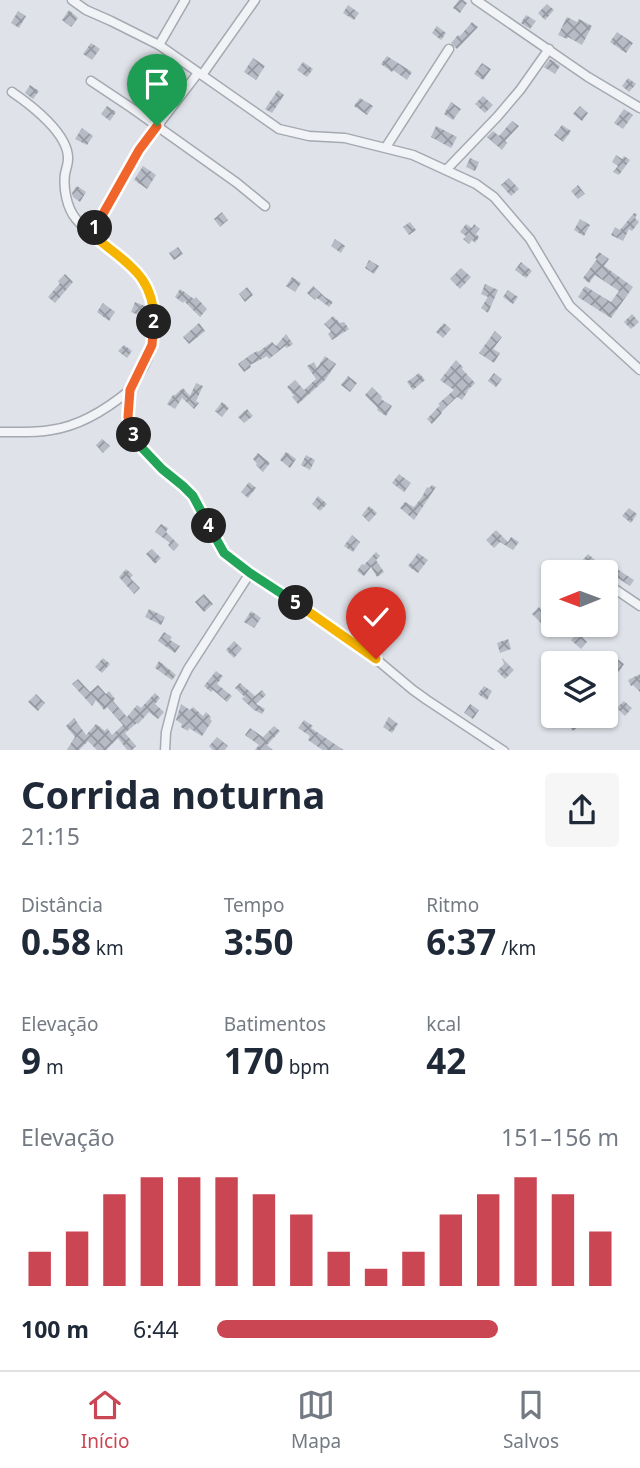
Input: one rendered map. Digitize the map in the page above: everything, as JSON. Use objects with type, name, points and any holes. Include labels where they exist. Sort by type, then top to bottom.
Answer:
[{"type":"street","points":[[72,0],[86,10],[159,45],[279,129],[386,147],[413,155],[476,184],[494,197],[530,239],[570,306],[640,370]]},
{"type":"street","points":[[159,45],[185,0]]},
{"type":"street","points":[[92,234],[139,150],[200,74],[254,0]]},
{"type":"street","points":[[476,0],[587,77],[640,108]]},
{"type":"street","points":[[386,147],[449,49]]},
{"type":"street","points":[[447,169],[520,90],[549,49]]},
{"type":"street","points":[[91,81],[237,183],[265,206]]},
{"type":"street","points":[[12,92],[61,137],[66,146],[69,158],[65,194],[75,218],[125,261],[147,285],[152,297],[152,345],[130,390],[128,417],[132,433],[143,449],[193,496],[224,553],[376,659],[413,691],[502,750]]},
{"type":"street","points":[[0,432],[51,430],[79,423],[108,408],[130,390]]},
{"type":"street","points":[[165,750],[166,733],[182,681],[250,573]]},
{"type":"street","points":[[618,591],[640,606]]},
{"type":"building","points":[[459,0],[467,3],[460,13],[453,8]]},
{"type":"building","points":[[547,4],[554,10],[545,20],[538,13]]},
{"type":"building","points":[[348,5],[359,13],[354,20],[343,13]]},
{"type":"building","points":[[69,10],[78,18],[71,27],[62,20]]},
{"type":"building","points":[[18,11],[26,16],[19,28],[11,23]]},
{"type":"building","points":[[526,15],[536,21],[530,29],[521,23]]},
{"type":"building","points":[[567,17],[577,22],[579,19],[592,26],[582,45],[558,35]]},
{"type":"building","points":[[472,22],[478,27],[457,49],[451,43]]},
{"type":"building","points":[[437,26],[446,33],[441,40],[432,33]]},
{"type":"building","points":[[617,32],[633,43],[626,53],[610,42]]},
{"type":"building","points":[[91,43],[100,49],[92,60],[83,54]]},
{"type":"building","points":[[387,56],[412,72],[407,80],[381,64]]},
{"type":"building","points":[[253,58],[265,66],[256,80],[244,72]]},
{"type":"building","points":[[550,59],[560,66],[555,74],[544,67]]},
{"type":"building","points":[[303,62],[313,69],[307,77],[297,70]]},
{"type":"building","points":[[482,63],[491,69],[483,80],[474,74]]},
{"type":"building","points":[[628,78],[636,84],[629,92],[622,86]]},
{"type":"building","points":[[30,85],[39,91],[33,99],[25,93]]},
{"type":"building","points":[[278,90],[284,95],[272,113],[265,109]]},
{"type":"building","points":[[156,96],[164,103],[157,111],[149,104]]},
{"type":"building","points":[[483,96],[493,105],[485,113],[475,104]]},
{"type":"building","points":[[360,98],[373,106],[367,115],[354,106]]},
{"type":"building","points":[[451,102],[461,109],[453,120],[444,114]]},
{"type":"building","points":[[107,106],[116,112],[110,121],[101,114]]},
{"type":"building","points":[[580,106],[588,113],[582,121],[573,114]]},
{"type":"building","points":[[624,109],[633,115],[623,129],[614,123]]},
{"type":"building","points":[[512,121],[519,126],[505,141],[507,143],[502,150],[487,137],[493,131],[499,136]]},
{"type":"building","points":[[562,125],[571,131],[563,142],[554,135]]},
{"type":"building","points":[[436,126],[457,137],[451,148],[431,137]]},
{"type":"building","points":[[82,128],[93,136],[87,145],[75,139]]},
{"type":"building","points":[[616,155],[630,160],[619,175],[613,172],[618,166],[612,162]]},
{"type":"building","points":[[470,158],[479,162],[475,171],[466,167]]},
{"type":"building","points":[[143,166],[156,175],[147,189],[134,180]]},
{"type":"building","points":[[509,178],[519,189],[511,196],[501,185]]},
{"type":"building","points":[[578,185],[585,194],[578,199],[571,191]]},
{"type":"building","points":[[77,186],[86,192],[80,202],[72,193]]},
{"type":"building","points":[[222,212],[228,220],[220,227],[214,219]]},
{"type":"building","points":[[634,213],[637,214],[635,218],[639,222],[632,231],[629,229],[623,241],[611,235],[615,227],[620,230]]},
{"type":"building","points":[[580,219],[590,225],[584,236],[574,230]]},
{"type":"building","points":[[410,222],[416,230],[409,235],[403,227]]},
{"type":"building","points":[[466,224],[472,228],[474,224],[480,229],[475,243],[472,240],[469,244],[463,239],[466,236],[460,232]]},
{"type":"building","points":[[335,239],[345,246],[341,253],[331,246]]},
{"type":"building","points":[[178,247],[183,254],[174,260],[169,253]]},
{"type":"building","points":[[599,252],[609,259],[604,266],[633,287],[611,318],[578,297],[585,286],[611,302],[619,291],[595,275],[589,283],[583,278]]},
{"type":"building","points":[[369,260],[379,266],[374,274],[365,268]]},
{"type":"building","points":[[521,262],[532,271],[526,278],[515,270]]},
{"type":"building","points":[[461,268],[471,277],[460,289],[450,279]]},
{"type":"building","points":[[65,274],[73,282],[55,303],[48,297]]},
{"type":"building","points":[[292,277],[301,283],[295,292],[286,286]]},
{"type":"building","points":[[485,284],[498,290],[488,313],[481,308],[488,297],[481,294]]},
{"type":"building","points":[[313,286],[333,302],[329,307],[307,293]]},
{"type":"building","points":[[247,287],[253,295],[245,302],[239,294]]},
{"type":"building","points":[[180,289],[194,299],[196,297],[207,309],[200,317],[184,301],[183,303],[175,297]]},
{"type":"building","points":[[508,290],[518,297],[513,304],[503,297]]},
{"type":"building","points":[[135,302],[145,306],[141,316],[131,312]]},
{"type":"building","points":[[103,303],[115,312],[109,321],[97,312]]},
{"type":"building","points":[[632,314],[639,322],[631,329],[624,322]]},
{"type":"building","points":[[333,316],[340,323],[344,322],[349,329],[332,340],[328,334],[331,331],[324,324]]},
{"type":"building","points":[[199,323],[205,331],[189,344],[183,337]]},
{"type":"building","points":[[444,323],[451,329],[443,338],[436,332]]},
{"type":"building","points":[[495,331],[502,337],[493,349],[500,353],[494,363],[479,353]]},
{"type":"building","points":[[286,334],[293,344],[287,348],[285,346],[269,359],[267,356],[250,365],[244,372],[238,364],[272,342],[276,346]]},
{"type":"building","points":[[124,345],[132,351],[127,358],[118,351]]},
{"type":"building","points":[[325,356],[336,364],[325,380],[298,404],[287,387],[295,380],[304,390],[316,379],[307,366],[314,362],[317,368]]},
{"type":"building","points":[[456,360],[475,383],[462,400],[457,397],[432,424],[427,419],[440,405],[438,404],[454,390],[440,380]]},
{"type":"building","points":[[419,373],[425,380],[413,390],[407,382]]},
{"type":"building","points":[[494,373],[502,379],[496,387],[488,381]]},
{"type":"building","points":[[348,376],[357,383],[350,392],[341,385]]},
{"type":"building","points":[[196,383],[203,386],[196,401],[199,403],[194,409],[182,398],[175,409],[167,404],[173,395],[183,388],[190,396]]},
{"type":"building","points":[[372,387],[381,399],[392,406],[386,416],[377,410],[365,395]]},
{"type":"building","points":[[222,402],[229,408],[222,417],[215,411]]},
{"type":"building","points":[[247,409],[253,416],[244,423],[238,417]]},
{"type":"building","points":[[102,439],[110,446],[103,453],[96,445]]},
{"type":"building","points":[[286,452],[296,459],[290,468],[280,460]]},
{"type":"building","points":[[258,453],[270,463],[263,472],[253,459]]},
{"type":"building","points":[[306,455],[315,460],[310,470],[301,465]]},
{"type":"building","points":[[399,474],[411,483],[404,492],[392,483]]},
{"type":"building","points":[[249,482],[256,488],[248,498],[241,492]]},
{"type":"building","points":[[427,487],[436,487],[414,520],[400,508],[405,502],[414,507]]},
{"type":"building","points":[[318,496],[327,504],[320,511],[312,504]]},
{"type":"building","points":[[369,506],[377,513],[369,522],[362,515]]},
{"type":"building","points":[[629,508],[637,514],[631,523],[622,516]]},
{"type":"building","points":[[161,524],[168,528],[166,532],[179,545],[174,551],[168,545],[170,543],[155,532]]},
{"type":"building","points":[[496,530],[508,542],[511,537],[519,542],[513,550],[500,542],[494,548],[486,540]]},
{"type":"building","points":[[352,535],[360,542],[353,552],[344,546]]},
{"type":"building","points":[[152,549],[161,558],[155,564],[146,554]]},
{"type":"building","points":[[376,552],[380,556],[376,560],[384,572],[377,577],[371,567],[364,576],[357,571],[362,564]]},
{"type":"building","points":[[418,553],[428,560],[418,573],[408,566]]},
{"type":"building","points":[[588,554],[595,560],[583,560]]},
{"type":"building","points":[[126,569],[133,575],[130,578],[140,588],[134,594],[119,577]]},
{"type":"building","points":[[618,570],[634,580],[630,586],[618,578]]},
{"type":"building","points":[[204,594],[213,604],[204,612],[195,602]]},
{"type":"building","points":[[539,607],[541,623],[532,614]]},
{"type":"building","points":[[149,609],[165,617],[161,625],[145,617]]},
{"type":"building","points":[[251,611],[261,618],[254,628],[244,622]]},
{"type":"building","points":[[164,632],[180,646],[175,653],[158,641]]},
{"type":"building","points":[[574,637],[582,637],[587,642],[581,649],[571,640]]},
{"type":"building","points":[[508,639],[511,649],[500,653],[497,643]]},
{"type":"building","points":[[234,641],[242,649],[234,658],[226,650]]},
{"type":"building","points":[[103,658],[110,664],[102,673],[95,667]]},
{"type":"building","points":[[502,658],[514,670],[505,679],[497,671],[504,664]]},
{"type":"building","points":[[618,660],[624,664],[618,673]]},
{"type":"building","points":[[159,661],[176,675],[172,680],[155,668]]},
{"type":"building","points":[[216,671],[223,676],[217,684],[232,696],[227,702],[204,686]]},
{"type":"building","points":[[640,674],[640,692],[631,686],[628,680]]},
{"type":"building","points":[[78,679],[90,692],[98,685],[106,694],[109,691],[115,699],[113,701],[127,717],[137,705],[141,708],[155,693],[160,698],[155,704],[164,712],[158,719],[149,712],[125,733],[136,746],[132,750],[127,750],[118,738],[106,750],[97,750],[88,741],[79,750],[67,750],[75,737],[66,726],[74,718],[86,735],[96,724],[105,731],[107,728],[112,735],[123,725],[107,707],[104,710],[96,700],[92,706],[72,684]]},
{"type":"building","points":[[240,683],[255,696],[262,690],[266,695],[256,704],[265,709],[262,714],[242,699],[246,698],[235,688]]},
{"type":"building","points":[[484,686],[492,691],[487,700],[478,694]]},
{"type":"building","points":[[36,694],[45,703],[38,711],[28,702]]},
{"type":"building","points":[[624,701],[632,708],[625,716],[618,707]]},
{"type":"building","points":[[181,704],[190,710],[193,707],[203,716],[206,712],[211,717],[212,721],[202,736],[189,728],[188,731],[181,727],[182,724],[176,720]]},
{"type":"building","points":[[470,704],[479,710],[473,719],[464,713]]},
{"type":"building","points":[[389,717],[398,724],[392,733],[383,727]]},
{"type":"building","points":[[304,720],[313,726],[311,728],[344,750],[323,750],[308,740],[310,736],[298,728]]},
{"type":"building","points":[[274,726],[280,731],[267,745],[273,750],[255,750],[259,745],[245,735],[250,728],[263,737]]},
{"type":"building","points":[[217,737],[228,746],[225,750],[213,750],[209,746]]},
{"type":"route","points":[[157,126],[139,150],[92,234],[125,261],[147,285],[152,297],[152,345],[130,390],[128,402],[132,433],[162,469],[193,496],[224,553],[376,659]]}]
